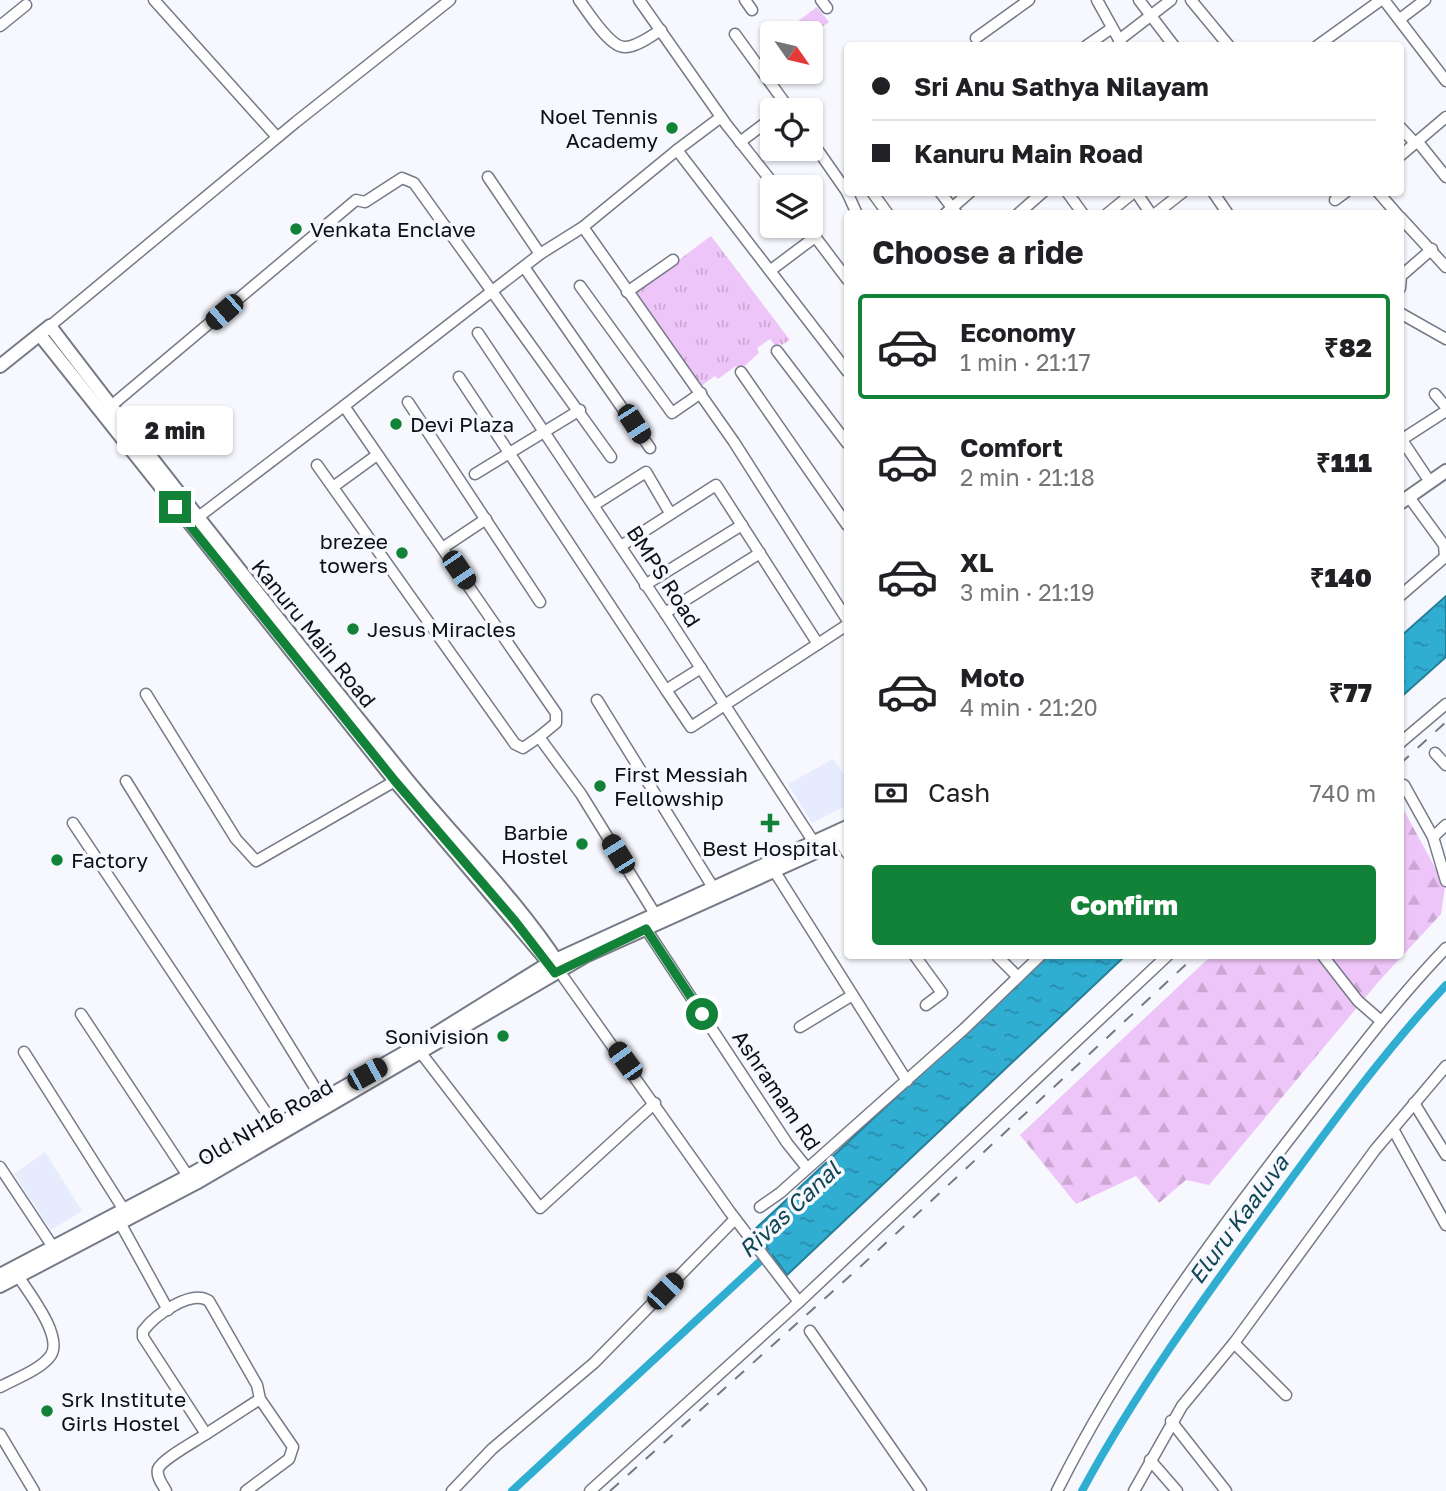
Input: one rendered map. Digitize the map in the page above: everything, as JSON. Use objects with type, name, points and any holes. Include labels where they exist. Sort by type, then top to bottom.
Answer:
[{"type":"main road","points":[[0,366],[45,330]]},
{"type":"main road","name":"Kanuru Main Road","points":[[45,330],[111,406],[142,457],[197,518],[395,781],[558,969]]},
{"type":"main road","name":"Kanuru Main Road","points":[[45,330],[267,614],[558,969]]},
{"type":"main road","points":[[1404,496],[1446,462]]},
{"type":"main road","points":[[1404,496],[1446,471]]},
{"type":"main road","name":"Old NH16 Road","points":[[0,1286],[322,1099],[655,914],[844,829]]},
{"type":"main road","name":"Old NH16 Road","points":[[0,1275],[120,1216],[421,1053],[558,969],[775,872],[844,844]]},
{"type":"street","points":[[154,0],[277,137]]},
{"type":"street","points":[[45,330],[277,137],[450,0]]},
{"type":"street","points":[[579,0],[608,38],[622,47],[628,47],[660,30]]},
{"type":"street","points":[[639,0],[721,117],[766,175]]},
{"type":"street","points":[[745,0],[752,10]]},
{"type":"street","points":[[976,38],[1028,0]]},
{"type":"street","points":[[1097,0],[1120,42]]},
{"type":"street","points":[[1139,0],[1171,42]]},
{"type":"street","points":[[1122,42],[1171,0]]},
{"type":"street","points":[[1191,0],[1225,42]]},
{"type":"street","points":[[1331,41],[1382,0],[1400,19],[1446,81]]},
{"type":"street","points":[[1400,19],[1425,0]]},
{"type":"street","points":[[0,26],[26,5]]},
{"type":"street","points":[[1092,42],[1112,28]]},
{"type":"street","points":[[735,34],[781,98]]},
{"type":"street","points":[[197,518],[492,289],[583,227],[721,117]]},
{"type":"street","points":[[1404,153],[1446,117]]},
{"type":"street","points":[[740,142],[760,127]]},
{"type":"street","points":[[1404,131],[1446,177]]},
{"type":"street","points":[[677,150],[844,367]]},
{"type":"street","points":[[823,158],[844,188]]},
{"type":"street","points":[[488,177],[540,254]]},
{"type":"street","points":[[111,406],[356,200],[365,202],[402,178],[414,183],[580,410],[611,457]]},
{"type":"street","points":[[953,210],[966,196]]},
{"type":"street","points":[[1022,210],[1038,196]]},
{"type":"street","points":[[1112,210],[1130,196]]},
{"type":"street","points":[[1138,196],[1150,210]]},
{"type":"street","points":[[1159,210],[1178,196]]},
{"type":"street","points":[[1335,200],[1340,196]]},
{"type":"street","points":[[1382,196],[1394,210]]},
{"type":"street","points":[[1404,220],[1446,267]]},
{"type":"street","points":[[583,227],[701,393],[844,613]]},
{"type":"street","points":[[771,270],[814,238]]},
{"type":"street","points":[[816,238],[844,275]]},
{"type":"street","points":[[1404,273],[1432,249]]},
{"type":"street","points":[[627,292],[673,260]]},
{"type":"street","points":[[524,267],[650,448]]},
{"type":"street","points":[[580,286],[671,413],[701,393]]},
{"type":"street","points":[[1404,315],[1446,339]]},
{"type":"street","name":"BMPS Road","points":[[478,332],[645,586],[665,612],[814,844]]},
{"type":"street","points":[[777,351],[844,439]]},
{"type":"street","points":[[741,372],[844,521]]},
{"type":"street","points":[[459,377],[691,727],[844,627]]},
{"type":"street","points":[[1404,435],[1446,409],[1435,394]]},
{"type":"street","points":[[408,402],[540,602]]},
{"type":"street","points":[[317,466],[515,744],[523,748],[556,723],[556,713],[444,547],[344,406]]},
{"type":"street","points":[[475,474],[580,410]]},
{"type":"street","points":[[1404,444],[1426,476]]},
{"type":"street","points":[[333,487],[377,455]]},
{"type":"street","points":[[594,505],[646,472],[670,513]]},
{"type":"street","points":[[621,546],[716,485],[818,645]]},
{"type":"street","points":[[1404,498],[1444,545],[1446,557],[1404,593]]},
{"type":"street","points":[[444,547],[486,519]]},
{"type":"street","points":[[645,586],[742,525]]},
{"type":"street","points":[[665,612],[760,554]]},
{"type":"street","points":[[666,690],[701,668]]},
{"type":"street","points":[[146,694],[236,839],[256,861],[395,781]]},
{"type":"street","points":[[597,700],[714,889]]},
{"type":"street","points":[[1404,740],[1446,704]]},
{"type":"street","points":[[540,737],[581,794],[655,914]]},
{"type":"street","points":[[1435,753],[1446,765]]},
{"type":"street","points":[[126,781],[322,1099]]},
{"type":"street","points":[[1404,785],[1433,837],[1446,881]]},
{"type":"street","points":[[73,823],[169,971],[275,1126]]},
{"type":"street","points":[[1433,837],[1446,825]]},
{"type":"street","points":[[775,872],[906,1081]]},
{"type":"street","name":"Ashramam Rd","points":[[646,929],[787,1143],[807,1168]]},
{"type":"street","points":[[1057,1491],[1115,1384],[1248,1192],[1381,1021],[1446,948]]},
{"type":"street","points":[[917,959],[942,993],[926,1005]]},
{"type":"street","points":[[1000,959],[1018,977]]},
{"type":"street","points":[[760,1207],[906,1081],[1037,959]]},
{"type":"street","points":[[590,1491],[799,1302],[1164,959]]},
{"type":"street","points":[[1325,959],[1358,1001],[1381,1021]]},
{"type":"street","points":[[558,969],[656,1103],[735,1219],[799,1302]]},
{"type":"street","points":[[800,1027],[851,996]]},
{"type":"street","points":[[81,1014],[188,1176]]},
{"type":"street","points":[[24,1052],[120,1216],[168,1310]]},
{"type":"street","points":[[421,1053],[540,1208],[656,1103]]},
{"type":"street","points":[[1134,1491],[1171,1421],[1234,1343],[1393,1129],[1446,1066]]},
{"type":"street","points":[[1414,1103],[1446,1155]]},
{"type":"street","points":[[1393,1129],[1446,1225]]},
{"type":"street","points":[[0,1167],[53,1247]]},
{"type":"street","points":[[452,1491],[492,1449],[594,1363],[735,1219]]},
{"type":"street","points":[[0,1387],[44,1362],[52,1353],[54,1341],[51,1329],[18,1276]]},
{"type":"street","points":[[206,1434],[143,1337],[147,1325],[193,1297],[202,1297],[209,1301],[257,1385],[260,1399],[293,1447],[293,1454],[246,1491]]},
{"type":"street","points":[[810,1331],[920,1491]]},
{"type":"street","points":[[1234,1343],[1286,1395]]},
{"type":"street","points":[[166,1491],[158,1478],[158,1470],[164,1462],[260,1399]]},
{"type":"street","points":[[1171,1421],[1226,1491]]},
{"type":"street","points":[[0,1434],[34,1491]]},
{"type":"street","points":[[1150,1460],[1177,1491]]},
{"type":"shaded area","points":[[833,759],[844,775],[844,807],[812,823],[788,784]]},
{"type":"shaded area","points":[[45,1152],[82,1211],[51,1230],[14,1174]]},
{"type":"green space","points":[[817,7],[829,22],[823,26],[823,21],[798,21]]},
{"type":"green space","points":[[711,236],[790,340],[782,345],[779,342],[781,347],[778,349],[770,339],[757,348],[759,353],[740,370],[736,366],[718,379],[715,376],[701,386],[633,294]]},
{"type":"green space","points":[[1404,810],[1445,886],[1441,914],[1404,954]]},
{"type":"green space","points":[[1208,959],[1399,959],[1209,1185],[1186,1180],[1159,1203],[1136,1176],[1076,1204],[1020,1135]]},
{"type":"water","points":[[1446,596],[1446,657],[1404,694],[1404,633]]},
{"type":"water","points":[[1044,959],[1122,959],[787,1275],[754,1230]]},
{"type":"waterway","name":"Eluru Kaaluva","points":[[1082,1491],[1146,1384],[1216,1283],[1352,1098],[1397,1040],[1446,985]]},
{"type":"waterway","name":"Rivas Canal","points":[[512,1491],[768,1254]]},
{"type":"railway","points":[[1404,760],[1446,722]]},
{"type":"railway","points":[[610,1491],[860,1267],[1192,959]]},
{"type":"place","name":"Noel Tennis Academy","points":[[672,128]]},
{"type":"place","name":"Venkata Enclave","points":[[296,229]]},
{"type":"place","name":"Devi Plaza","points":[[396,424]]},
{"type":"place","name":"brezee towers","points":[[402,553]]},
{"type":"place","name":"Jesus Miracles","points":[[353,629]]},
{"type":"place","name":"First Messiah Fellowship","points":[[600,786]]},
{"type":"place","name":"Best Hospital","points":[[770,823]]},
{"type":"place","name":"Barbie Hostel","points":[[582,844]]},
{"type":"place","name":"Factory","points":[[57,860]]},
{"type":"place","name":"Sonivision","points":[[503,1036]]},
{"type":"place","name":"Srk Institute Girls Hostel","points":[[47,1411]]},
{"type":"route","points":[[175,507],[395,781],[550,963],[555,973],[585,956],[646,929],[702,1014]]}]
